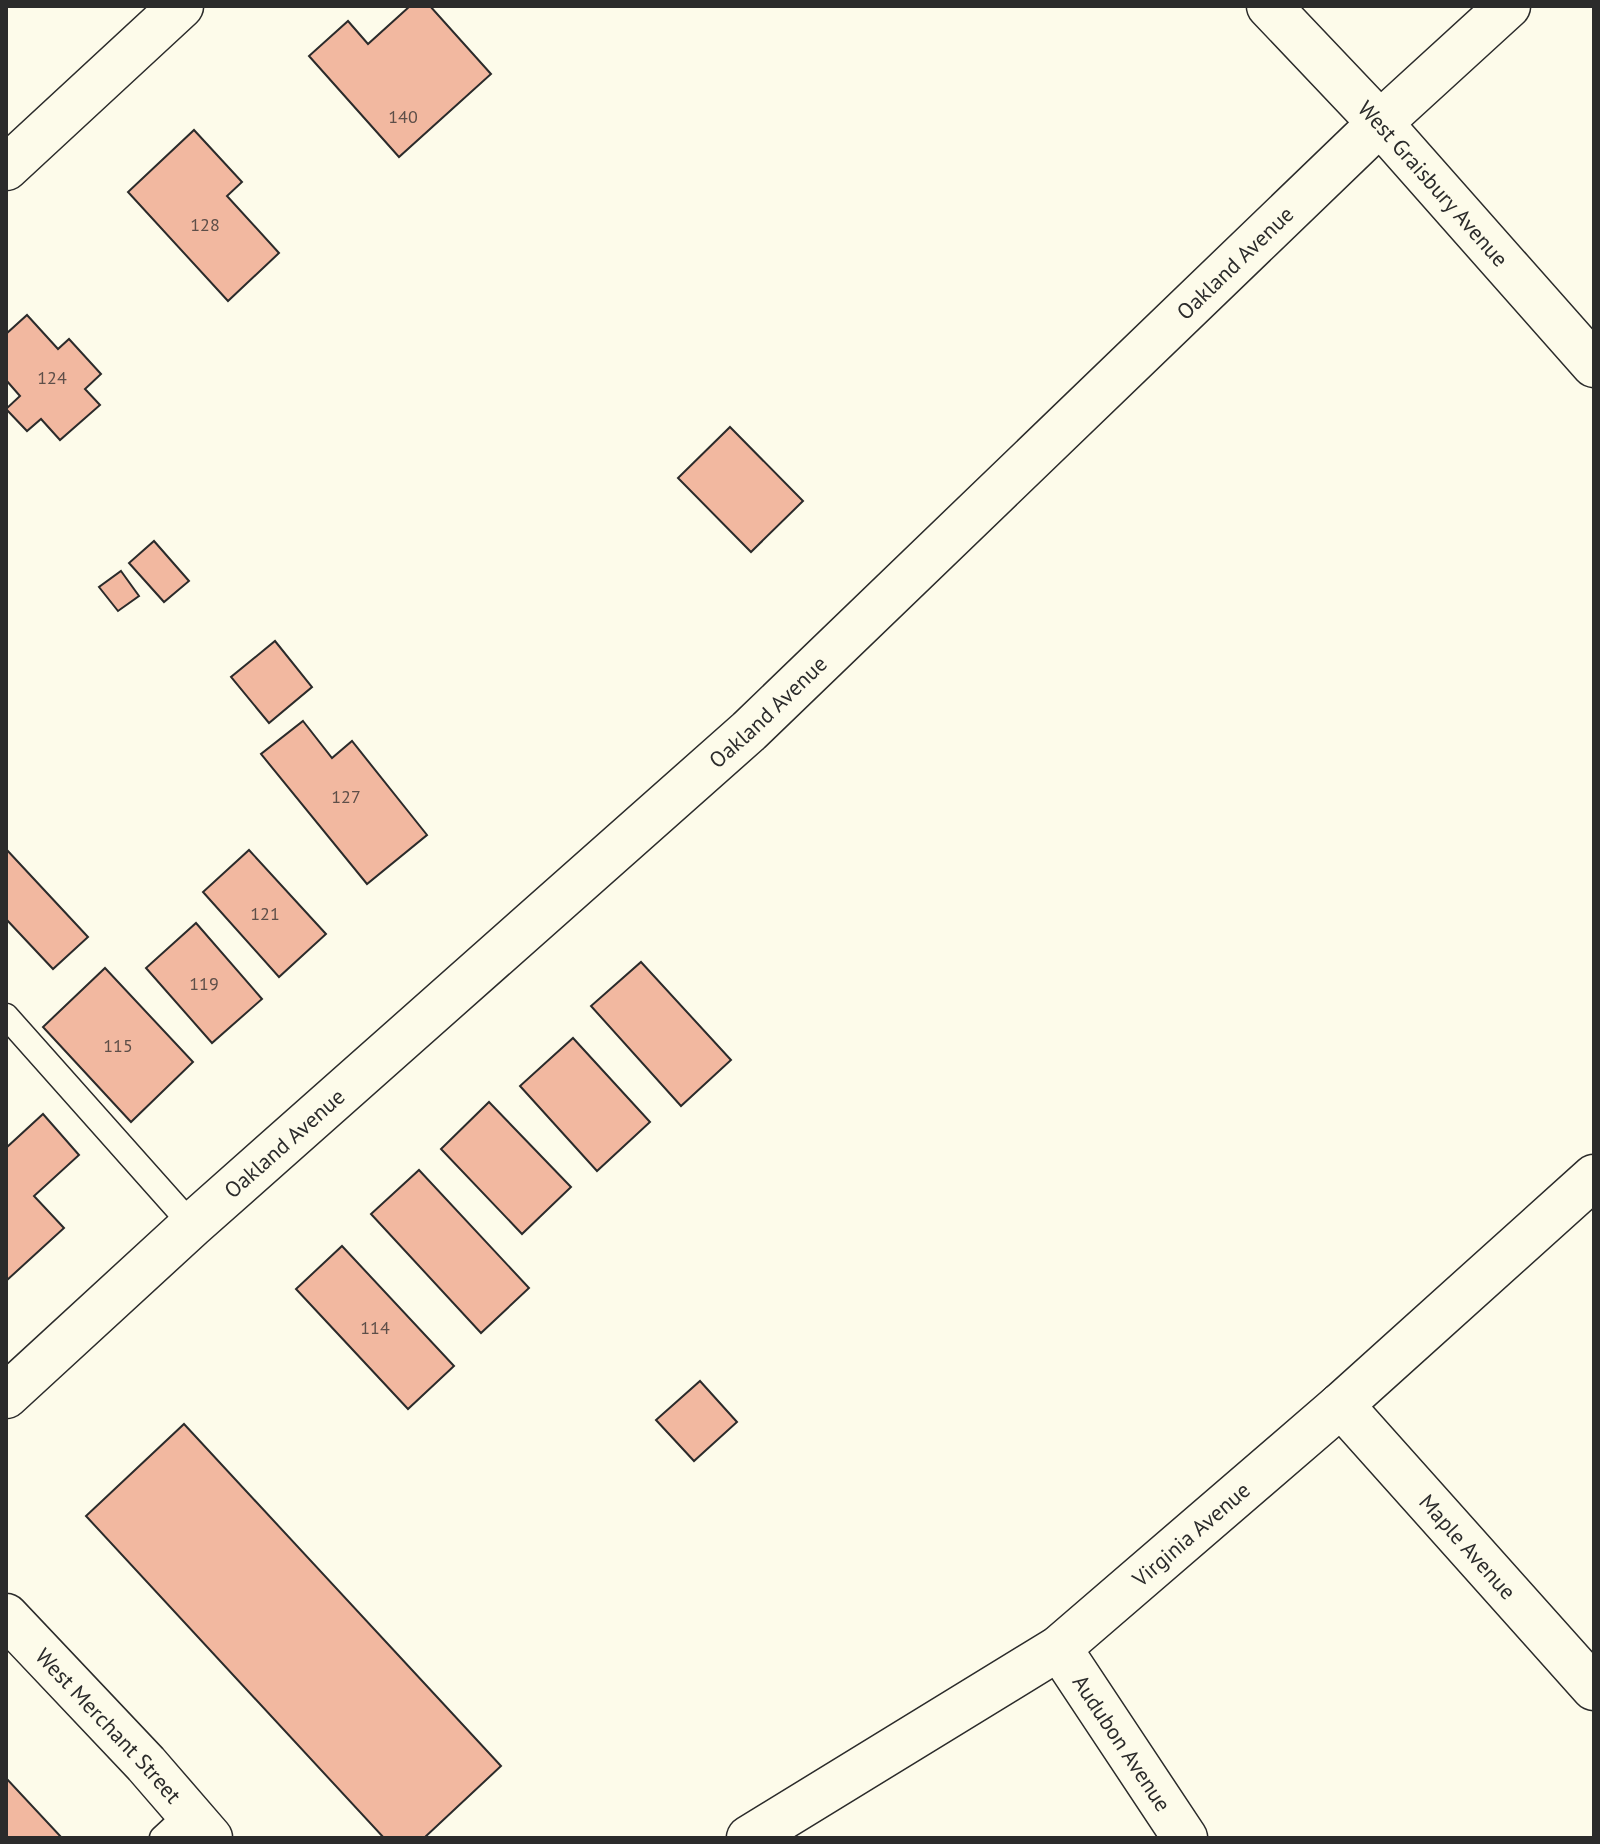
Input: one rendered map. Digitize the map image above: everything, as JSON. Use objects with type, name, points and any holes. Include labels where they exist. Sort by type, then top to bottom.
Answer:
[{"type":"street","points":[[6,168],[181,6]]},
{"type":"street","name":"West Graisbury Avenue","points":[[1269,6],[1380,123],[1594,365]]},
{"type":"street","name":"Oakland Avenue","points":[[6,1396],[192,1225],[749,731],[1380,123],[1508,6]]},
{"type":"street","name":"Virginia Avenue","points":[[749,1838],[1059,1648],[1341,1405],[1594,1177]]},
{"type":"street","name":"Maple Avenue","points":[[1341,1405],[1594,1688]]},
{"type":"street","name":"West Merchant Street","points":[[6,1616],[146,1764],[187,1830]]},
{"type":"street","name":"Audubon Avenue","points":[[1059,1648],[1185,1838]]},
{"type":"lane","points":[[6,1016],[192,1225]]},
{"type":"building","points":[[410,6],[430,6],[491,74],[399,157],[309,56],[348,21],[368,44]]},
{"type":"building","points":[[194,130],[242,182],[227,196],[279,253],[228,301],[128,192]]},
{"type":"building","points":[[27,315],[58,349],[69,339],[101,374],[85,389],[100,405],[60,440],[41,419],[27,431],[6,409],[20,396],[6,380],[6,334]]},
{"type":"building","points":[[730,427],[803,501],[751,552],[678,478]]},
{"type":"building","points":[[154,541],[189,581],[164,602],[129,563]]},
{"type":"building","points":[[121,571],[139,596],[118,611],[99,587]]},
{"type":"building","points":[[275,641],[312,687],[269,723],[231,677]]},
{"type":"building","points":[[303,721],[332,758],[352,741],[427,835],[367,884],[261,754]]},
{"type":"building","points":[[6,849],[88,937],[53,969],[6,919]]},
{"type":"building","points":[[249,850],[326,934],[279,977],[203,892]]},
{"type":"building","points":[[196,923],[262,999],[212,1043],[146,968]]},
{"type":"building","points":[[641,962],[731,1060],[681,1106],[591,1006]]},
{"type":"building","points":[[105,968],[193,1062],[131,1122],[43,1027]]},
{"type":"building","points":[[573,1038],[650,1122],[597,1171],[520,1086]]},
{"type":"building","points":[[489,1102],[571,1187],[522,1234],[441,1149]]},
{"type":"building","points":[[43,1114],[79,1155],[34,1196],[64,1228],[6,1281],[6,1148]]},
{"type":"building","points":[[419,1170],[529,1288],[481,1333],[371,1214]]},
{"type":"building","points":[[342,1246],[454,1366],[408,1409],[296,1289]]},
{"type":"building","points":[[700,1381],[737,1422],[694,1461],[656,1420]]},
{"type":"building","points":[[184,1424],[501,1766],[424,1838],[384,1838],[86,1516]]},
{"type":"building","points":[[6,1778],[62,1838],[6,1838]]}]
